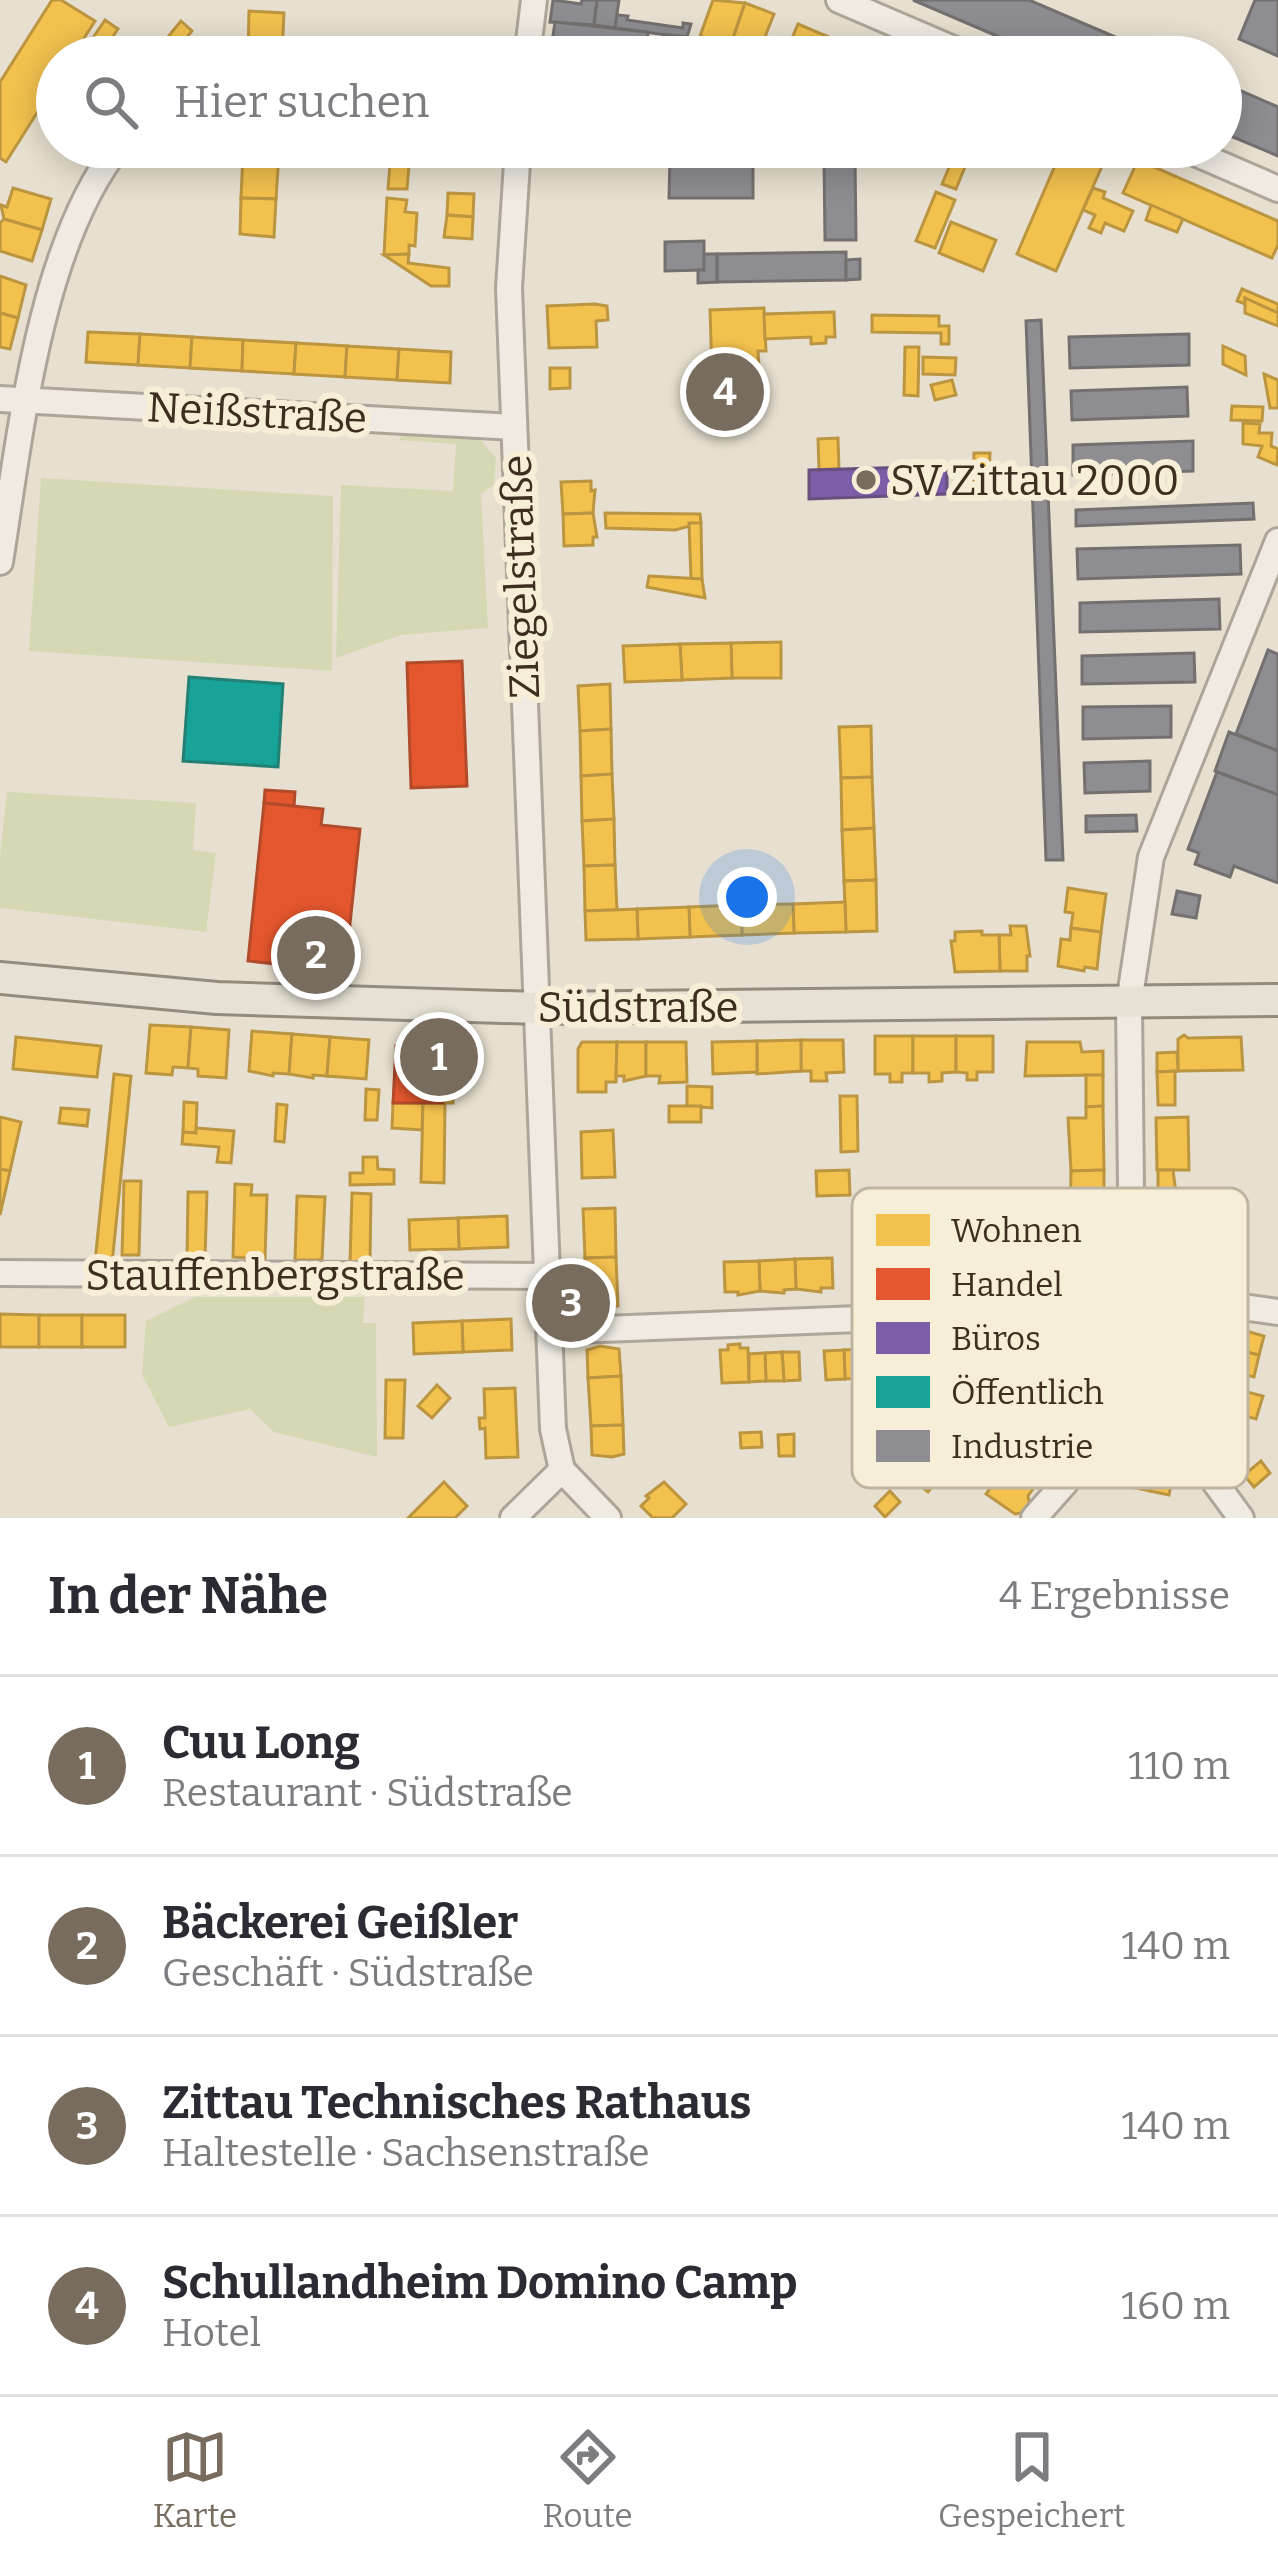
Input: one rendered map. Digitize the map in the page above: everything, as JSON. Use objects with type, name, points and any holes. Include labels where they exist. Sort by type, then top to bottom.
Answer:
[{"type":"main road","name":"Südstraße","points":[[0,978],[218,998],[537,1008],[1278,1000]]},
{"type":"street","points":[[529,36],[533,0]]},
{"type":"street","points":[[839,0],[923,36]]},
{"type":"street","points":[[0,562],[28,400],[61,252],[105,168]]},
{"type":"street","name":"Ziegelstraße","points":[[517,168],[509,288],[553,1429],[562,1470]]},
{"type":"street","points":[[1230,168],[1278,189]]},
{"type":"street","name":"Neißstraße","points":[[0,399],[514,427]]},
{"type":"street","points":[[1131,1188],[1130,1003],[1151,857],[1278,542]]},
{"type":"street","name":"Stauffenbergstraße","points":[[0,1273],[550,1276]]},
{"type":"street","points":[[1248,1308],[1278,1312]]},
{"type":"street","points":[[551,1331],[852,1319]]},
{"type":"street","points":[[513,1518],[562,1470],[608,1518]]},
{"type":"street","points":[[1034,1518],[1061,1488]]},
{"type":"street","points":[[1218,1488],[1240,1518]]},
{"type":"green space","points":[[400,429],[474,433],[496,458],[494,485],[481,494],[488,628],[401,635],[336,658],[341,485],[453,491],[456,444],[400,440]]},
{"type":"green space","points":[[41,478],[333,496],[332,671],[29,651]]},
{"type":"green space","points":[[7,792],[196,803],[193,850],[216,853],[206,932],[0,908]]},
{"type":"green space","points":[[195,1297],[365,1297],[363,1323],[376,1323],[377,1457],[274,1432],[250,1409],[169,1427],[142,1375],[146,1321]]},
{"type":"building: Wohnen","points":[[52,0],[61,0],[95,21],[85,36],[36,36],[36,114],[6,162],[0,158],[0,82]]},
{"type":"building: Wohnen","points":[[713,0],[745,3],[734,36],[700,36]]},
{"type":"building: Wohnen","points":[[745,3],[774,14],[765,36],[734,36]]},
{"type":"building: Wohnen","points":[[249,11],[284,13],[283,36],[248,36]]},
{"type":"building: Wohnen","points":[[105,20],[118,29],[113,36],[94,36]]},
{"type":"building: Wohnen","points":[[181,21],[192,31],[188,36],[169,36]]},
{"type":"building: Wohnen","points":[[798,24],[824,35],[824,36],[793,36]]},
{"type":"building: Wohnen","points":[[242,168],[278,168],[276,199],[241,198]]},
{"type":"building: Wohnen","points":[[390,168],[409,168],[407,189],[388,189]]},
{"type":"building: Wohnen","points":[[949,168],[965,168],[956,189],[942,184]]},
{"type":"building: Wohnen","points":[[1054,168],[1101,168],[1056,271],[1017,254]]},
{"type":"building: Wohnen","points":[[1134,168],[1156,168],[1278,221],[1278,245],[1272,258],[1123,193]]},
{"type":"building: Wohnen","points":[[13,188],[51,199],[42,230],[4,219],[1,205],[7,207]]},
{"type":"building: Wohnen","points":[[1093,188],[1105,192],[1103,198],[1133,211],[1124,231],[1105,223],[1101,233],[1089,228],[1095,215],[1083,210]]},
{"type":"building: Wohnen","points":[[936,192],[955,200],[935,248],[916,241]]},
{"type":"building: Wohnen","points":[[448,193],[474,194],[473,217],[447,215]]},
{"type":"building: Wohnen","points":[[241,198],[276,199],[274,237],[240,234]]},
{"type":"building: Wohnen","points":[[387,198],[407,200],[405,212],[417,213],[415,246],[409,245],[409,254],[384,255]]},
{"type":"building: Wohnen","points":[[1151,205],[1183,219],[1177,232],[1146,220]]},
{"type":"building: Wohnen","points":[[447,215],[473,217],[472,239],[444,237]]},
{"type":"building: Wohnen","points":[[4,219],[42,230],[32,261],[0,251]]},
{"type":"building: Wohnen","points":[[951,222],[996,240],[983,271],[939,253]]},
{"type":"building: Wohnen","points":[[409,254],[408,263],[449,268],[449,286],[431,286],[384,255]]},
{"type":"building: Wohnen","points":[[0,276],[26,285],[18,318],[0,313]]},
{"type":"building: Wohnen","points":[[1242,289],[1278,304],[1278,313],[1245,298],[1245,304],[1237,301]]},
{"type":"building: Wohnen","points":[[1245,298],[1278,313],[1278,326],[1245,313]]},
{"type":"building: Wohnen","points":[[547,306],[607,306],[608,320],[596,321],[597,347],[549,348]]},
{"type":"building: Wohnen","points":[[764,308],[766,351],[758,351],[759,366],[749,366],[740,376],[741,404],[713,405],[710,310]]},
{"type":"building: Wohnen","points":[[834,312],[835,337],[826,337],[826,343],[811,344],[811,337],[765,339],[764,314]]},
{"type":"building: Wohnen","points":[[0,313],[18,318],[10,349],[0,347]]},
{"type":"building: Wohnen","points":[[872,315],[939,316],[939,326],[949,326],[949,344],[941,344],[941,333],[872,332]]},
{"type":"building: Wohnen","points":[[88,332],[140,334],[138,365],[86,362]]},
{"type":"building: Wohnen","points":[[140,334],[192,337],[190,368],[138,365]]},
{"type":"building: Wohnen","points":[[192,337],[243,340],[242,371],[190,368]]},
{"type":"building: Wohnen","points":[[243,340],[296,343],[294,374],[242,371]]},
{"type":"building: Wohnen","points":[[296,343],[347,346],[345,377],[294,374]]},
{"type":"building: Wohnen","points":[[347,346],[399,349],[397,380],[345,377]]},
{"type":"building: Wohnen","points":[[1223,346],[1245,356],[1246,375],[1223,364]]},
{"type":"building: Wohnen","points":[[905,347],[919,347],[918,396],[904,395]]},
{"type":"building: Wohnen","points":[[399,349],[451,352],[450,383],[397,380]]},
{"type":"building: Wohnen","points":[[923,357],[956,358],[955,375],[923,374]]},
{"type":"building: Wohnen","points":[[550,368],[570,368],[570,388],[550,389]]},
{"type":"building: Wohnen","points":[[1264,374],[1278,380],[1278,408],[1270,408]]},
{"type":"building: Wohnen","points":[[952,380],[956,395],[935,400],[931,385]]},
{"type":"building: Wohnen","points":[[1232,406],[1263,407],[1262,421],[1231,420]]},
{"type":"building: Wohnen","points":[[1243,423],[1260,424],[1259,433],[1272,433],[1277,465],[1258,457],[1262,446],[1243,444]]},
{"type":"building: Wohnen","points":[[838,438],[839,469],[819,470],[818,439]]},
{"type":"building: Wohnen","points":[[974,453],[990,453],[989,481],[973,480]]},
{"type":"building: Wohnen","points":[[591,481],[593,513],[563,514],[561,482]]},
{"type":"building: Wohnen","points":[[593,513],[597,537],[593,545],[564,546],[563,514]]},
{"type":"building: Wohnen","points":[[605,513],[700,514],[701,523],[675,530],[606,528]]},
{"type":"building: Wohnen","points":[[689,523],[701,523],[702,579],[691,579]]},
{"type":"building: Wohnen","points":[[649,576],[702,579],[705,598],[647,587]]},
{"type":"building: Wohnen","points":[[781,642],[781,678],[732,678],[731,643]]},
{"type":"building: Wohnen","points":[[731,643],[732,678],[682,680],[680,644]]},
{"type":"building: Wohnen","points":[[680,644],[682,680],[625,682],[623,646]]},
{"type":"building: Wohnen","points":[[610,684],[611,729],[580,731],[578,686]]},
{"type":"building: Wohnen","points":[[871,726],[872,777],[841,778],[839,727]]},
{"type":"building: Wohnen","points":[[611,729],[612,774],[581,776],[580,731]]},
{"type":"building: Wohnen","points":[[612,774],[614,819],[582,821],[581,776]]},
{"type":"building: Wohnen","points":[[872,777],[874,828],[842,830],[841,778]]},
{"type":"building: Wohnen","points":[[614,819],[615,865],[584,866],[582,821]]},
{"type":"building: Wohnen","points":[[874,828],[876,880],[844,881],[842,830]]},
{"type":"building: Wohnen","points":[[615,865],[617,910],[585,911],[584,866]]},
{"type":"building: Wohnen","points":[[876,880],[877,931],[846,932],[844,881]]},
{"type":"building: Wohnen","points":[[1068,888],[1106,894],[1101,932],[1071,928],[1073,913],[1065,912]]},
{"type":"building: Wohnen","points":[[845,902],[846,932],[794,933],[793,904]]},
{"type":"building: Wohnen","points":[[793,904],[794,933],[742,935],[741,905]]},
{"type":"building: Wohnen","points":[[741,905],[742,935],[690,937],[689,907]]},
{"type":"building: Wohnen","points":[[689,907],[690,937],[638,939],[637,909]]},
{"type":"building: Wohnen","points":[[637,909],[638,939],[586,940],[585,911]]},
{"type":"building: Wohnen","points":[[1010,926],[1026,926],[1027,971],[1000,971],[999,935],[1011,935]]},
{"type":"building: Wohnen","points":[[1071,928],[1101,932],[1097,969],[1058,966],[1061,939],[1070,940]]},
{"type":"building: Wohnen","points":[[982,931],[982,935],[999,935],[1000,971],[955,972],[951,941],[955,941],[955,932]]},
{"type":"building: Wohnen","points":[[150,1025],[191,1027],[188,1068],[173,1067],[172,1075],[146,1073]]},
{"type":"building: Wohnen","points":[[191,1027],[229,1030],[226,1078],[198,1076],[198,1069],[188,1068]]},
{"type":"building: Wohnen","points":[[252,1031],[292,1034],[289,1074],[249,1071]]},
{"type":"building: Wohnen","points":[[292,1034],[330,1037],[327,1076],[289,1074]]},
{"type":"building: Wohnen","points":[[1184,1035],[1241,1037],[1243,1070],[1178,1071],[1178,1039]]},
{"type":"building: Wohnen","points":[[875,1036],[913,1036],[913,1073],[902,1073],[902,1082],[890,1082],[890,1074],[875,1074]]},
{"type":"building: Wohnen","points":[[913,1036],[956,1036],[956,1072],[942,1073],[942,1081],[929,1082],[929,1073],[913,1073]]},
{"type":"building: Wohnen","points":[[956,1036],[993,1036],[993,1072],[977,1072],[977,1080],[967,1080],[967,1073],[956,1072]]},
{"type":"building: Wohnen","points":[[16,1037],[101,1046],[97,1077],[13,1069]]},
{"type":"building: Wohnen","points":[[330,1037],[369,1040],[366,1079],[327,1076]]},
{"type":"building: Wohnen","points":[[801,1040],[843,1040],[844,1072],[826,1073],[827,1081],[811,1081],[811,1071],[801,1071]]},
{"type":"building: Wohnen","points":[[801,1040],[801,1071],[757,1074],[757,1041]]},
{"type":"building: Wohnen","points":[[757,1041],[757,1072],[713,1074],[712,1042]]},
{"type":"building: Wohnen","points":[[582,1042],[617,1042],[616,1082],[606,1082],[606,1092],[578,1092]]},
{"type":"building: Wohnen","points":[[617,1042],[646,1042],[646,1076],[624,1081],[624,1076],[616,1076]]},
{"type":"building: Wohnen","points":[[646,1042],[686,1042],[687,1082],[659,1083],[660,1076],[646,1076]]},
{"type":"building: Wohnen","points":[[1027,1042],[1080,1042],[1082,1052],[1103,1051],[1103,1075],[1025,1076]]},
{"type":"building: Wohnen","points":[[444,1051],[454,1051],[453,1103],[443,1103]]},
{"type":"building: Wohnen","points":[[1177,1052],[1178,1071],[1157,1072],[1157,1053]]},
{"type":"building: Wohnen","points":[[1175,1071],[1175,1105],[1158,1105],[1157,1072]]},
{"type":"building: Wohnen","points":[[114,1074],[131,1076],[112,1264],[95,1262]]},
{"type":"building: Wohnen","points":[[1086,1075],[1103,1075],[1103,1106],[1086,1107]]},
{"type":"building: Wohnen","points":[[687,1086],[712,1087],[712,1108],[687,1106]]},
{"type":"building: Wohnen","points":[[366,1089],[379,1090],[377,1120],[365,1120]]},
{"type":"building: Wohnen","points":[[840,1096],[857,1096],[858,1151],[841,1152]]},
{"type":"building: Wohnen","points":[[184,1102],[197,1103],[196,1133],[183,1132]]},
{"type":"building: Wohnen","points":[[393,1103],[423,1103],[422,1130],[392,1128]]},
{"type":"building: Wohnen","points":[[423,1103],[445,1103],[444,1183],[421,1182]]},
{"type":"building: Wohnen","points":[[277,1104],[287,1105],[284,1142],[275,1141]]},
{"type":"building: Wohnen","points":[[669,1106],[701,1106],[701,1122],[669,1122]]},
{"type":"building: Wohnen","points":[[1103,1106],[1104,1170],[1071,1171],[1068,1118],[1086,1118],[1086,1107]]},
{"type":"building: Wohnen","points":[[61,1108],[89,1110],[87,1126],[59,1123]]},
{"type":"building: Wohnen","points":[[0,1117],[21,1122],[10,1171],[0,1169]]},
{"type":"building: Wohnen","points":[[1188,1117],[1189,1170],[1157,1170],[1156,1118]]},
{"type":"building: Wohnen","points":[[196,1128],[234,1131],[231,1163],[217,1162],[219,1147],[182,1144],[183,1132],[196,1133]]},
{"type":"building: Wohnen","points":[[613,1130],[615,1177],[582,1178],[581,1132]]},
{"type":"building: Wohnen","points":[[363,1157],[377,1157],[378,1169],[394,1170],[394,1184],[350,1185],[350,1173],[363,1173]]},
{"type":"building: Wohnen","points":[[0,1169],[10,1171],[0,1215]]},
{"type":"building: Wohnen","points":[[849,1170],[850,1195],[817,1196],[816,1171]]},
{"type":"building: Wohnen","points":[[1104,1170],[1104,1188],[1071,1188],[1071,1171]]},
{"type":"building: Wohnen","points":[[1158,1170],[1173,1170],[1175,1188],[1158,1188]]},
{"type":"building: Wohnen","points":[[124,1181],[141,1181],[139,1255],[122,1255]]},
{"type":"building: Wohnen","points":[[235,1184],[252,1185],[251,1195],[267,1195],[265,1259],[233,1257]]},
{"type":"building: Wohnen","points":[[188,1192],[207,1192],[205,1258],[187,1258]]},
{"type":"building: Wohnen","points":[[352,1193],[371,1194],[370,1262],[350,1262]]},
{"type":"building: Wohnen","points":[[297,1196],[325,1197],[322,1260],[295,1260]]},
{"type":"building: Wohnen","points":[[615,1208],[616,1257],[585,1258],[583,1209]]},
{"type":"building: Wohnen","points":[[507,1216],[508,1247],[459,1249],[458,1218]]},
{"type":"building: Wohnen","points":[[458,1218],[459,1249],[410,1250],[409,1220]]},
{"type":"building: Wohnen","points":[[616,1257],[618,1306],[602,1312],[598,1306],[586,1307],[585,1258]]},
{"type":"building: Wohnen","points":[[832,1258],[833,1288],[821,1288],[821,1292],[796,1289],[795,1259]]},
{"type":"building: Wohnen","points":[[795,1259],[796,1289],[760,1291],[759,1261]]},
{"type":"building: Wohnen","points":[[759,1261],[760,1291],[725,1292],[724,1262]]},
{"type":"building: Wohnen","points":[[0,1314],[39,1315],[39,1347],[0,1347]]},
{"type":"building: Wohnen","points":[[39,1315],[82,1315],[82,1347],[39,1347]]},
{"type":"building: Wohnen","points":[[82,1315],[125,1315],[125,1347],[82,1347]]},
{"type":"building: Wohnen","points":[[511,1319],[512,1350],[463,1352],[462,1321]]},
{"type":"building: Wohnen","points":[[462,1321],[463,1352],[414,1354],[413,1323]]},
{"type":"building: Wohnen","points":[[1248,1332],[1264,1336],[1259,1355],[1248,1352]]},
{"type":"building: Wohnen","points":[[740,1344],[748,1348],[749,1382],[722,1383],[720,1350]]},
{"type":"building: Wohnen","points":[[619,1349],[621,1376],[588,1378],[587,1350]]},
{"type":"building: Wohnen","points":[[844,1350],[852,1350],[852,1379],[845,1379]]},
{"type":"building: Wohnen","points":[[844,1350],[845,1379],[826,1380],[824,1351]]},
{"type":"building: Wohnen","points":[[782,1352],[799,1352],[800,1380],[784,1381]]},
{"type":"building: Wohnen","points":[[782,1352],[784,1381],[766,1381],[765,1353]]},
{"type":"building: Wohnen","points":[[1248,1352],[1259,1355],[1254,1377],[1248,1376]]},
{"type":"building: Wohnen","points":[[765,1353],[766,1381],[749,1382],[749,1354]]},
{"type":"building: Wohnen","points":[[621,1376],[623,1425],[591,1426],[588,1378]]},
{"type":"building: Wohnen","points":[[386,1380],[405,1380],[403,1438],[385,1438]]},
{"type":"building: Wohnen","points":[[437,1385],[450,1398],[432,1418],[418,1406]]},
{"type":"building: Wohnen","points":[[515,1388],[518,1457],[486,1458],[485,1428],[480,1429],[479,1418],[485,1418],[484,1389]]},
{"type":"building: Wohnen","points":[[1248,1392],[1263,1396],[1256,1419],[1248,1417]]},
{"type":"building: Wohnen","points":[[623,1425],[624,1454],[592,1455],[591,1426]]},
{"type":"building: Wohnen","points":[[761,1432],[762,1447],[741,1448],[740,1433]]},
{"type":"building: Wohnen","points":[[794,1434],[794,1456],[779,1456],[778,1435]]},
{"type":"building: Wohnen","points":[[1261,1461],[1270,1473],[1254,1487],[1248,1472]]},
{"type":"building: Wohnen","points":[[444,1482],[467,1506],[455,1518],[408,1518]]},
{"type":"building: Wohnen","points":[[664,1482],[686,1504],[672,1518],[653,1518],[641,1506]]},
{"type":"building: Wohnen","points":[[990,1488],[1034,1488],[1026,1512],[1015,1514],[986,1494]]},
{"type":"building: Wohnen","points":[[1151,1488],[1170,1488],[1169,1495]]},
{"type":"building: Wohnen","points":[[890,1491],[900,1502],[885,1517],[875,1506]]},
{"type":"building: Handel","points":[[462,661],[467,786],[411,788],[407,663]]},
{"type":"building: Handel","points":[[265,790],[295,792],[294,806],[264,803]]},
{"type":"building: Handel","points":[[264,803],[323,809],[321,825],[360,829],[345,971],[248,961]]},
{"type":"building: Handel","points":[[408,1043],[444,1047],[443,1103],[393,1103],[396,1046],[407,1047]]},
{"type":"building: Büros","points":[[947,466],[947,494],[809,499],[809,470]]},
{"type":"building: Öffentlich","points":[[189,677],[283,684],[278,767],[183,761]]},
{"type":"building: Industrie","points":[[553,0],[581,4],[582,0],[597,0],[594,25],[550,22]]},
{"type":"building: Industrie","points":[[597,0],[619,0],[615,28],[594,25]]},
{"type":"building: Industrie","points":[[913,0],[1029,0],[1113,36],[997,36]]},
{"type":"building: Industrie","points":[[1255,0],[1278,0],[1278,56],[1240,36]]},
{"type":"building: Industrie","points":[[617,15],[683,28],[683,23],[691,24],[687,36],[615,28]]},
{"type":"building: Industrie","points":[[555,22],[648,32],[648,36],[553,36]]},
{"type":"building: Industrie","points":[[1242,91],[1278,107],[1278,156],[1242,141]]},
{"type":"building: Industrie","points":[[670,168],[753,168],[753,198],[669,198]]},
{"type":"building: Industrie","points":[[824,168],[855,168],[856,240],[825,240]]},
{"type":"building: Industrie","points":[[704,241],[704,270],[665,271],[665,242]]},
{"type":"building: Industrie","points":[[846,252],[846,280],[717,282],[717,254]]},
{"type":"building: Industrie","points":[[704,254],[717,254],[717,282],[698,283]]},
{"type":"building: Industrie","points":[[860,259],[860,279],[846,280],[846,260]]},
{"type":"building: Industrie","points":[[1041,320],[1063,860],[1046,860],[1026,321]]},
{"type":"building: Industrie","points":[[1189,334],[1189,365],[1070,368],[1069,337]]},
{"type":"building: Industrie","points":[[1187,387],[1188,416],[1072,420],[1071,391]]},
{"type":"building: Industrie","points":[[1193,441],[1193,471],[1073,475],[1073,445]]},
{"type":"building: Industrie","points":[[1253,503],[1254,519],[1076,526],[1076,510]]},
{"type":"building: Industrie","points":[[1240,545],[1241,574],[1078,579],[1077,549]]},
{"type":"building: Industrie","points":[[1219,599],[1220,629],[1080,632],[1080,603]]},
{"type":"building: Industrie","points":[[1268,650],[1278,654],[1278,751],[1236,734]]},
{"type":"building: Industrie","points":[[1194,653],[1195,682],[1082,684],[1082,656]]},
{"type":"building: Industrie","points":[[1171,706],[1171,737],[1083,739],[1083,707]]},
{"type":"building: Industrie","points":[[1229,732],[1278,751],[1278,795],[1215,771]]},
{"type":"building: Industrie","points":[[1150,761],[1150,791],[1085,793],[1084,763]]},
{"type":"building: Industrie","points":[[1217,772],[1278,795],[1278,883],[1234,866],[1230,877],[1195,864],[1199,853],[1188,849]]},
{"type":"building: Industrie","points":[[1136,815],[1137,831],[1086,832],[1086,816]]},
{"type":"building: Industrie","points":[[1177,891],[1200,896],[1196,918],[1172,914]]},
{"type":"place","name":"Schullandheim Domino Camp","points":[[725,392]]},
{"type":"place","name":"SV Zittau 2000","points":[[866,480]]},
{"type":"place","name":"Bäckerei Geißler","points":[[316,955]]},
{"type":"place","name":"Cuu Long","points":[[439,1057]]},
{"type":"place","name":"Zittau Technisches Rathaus","points":[[571,1303]]}]
